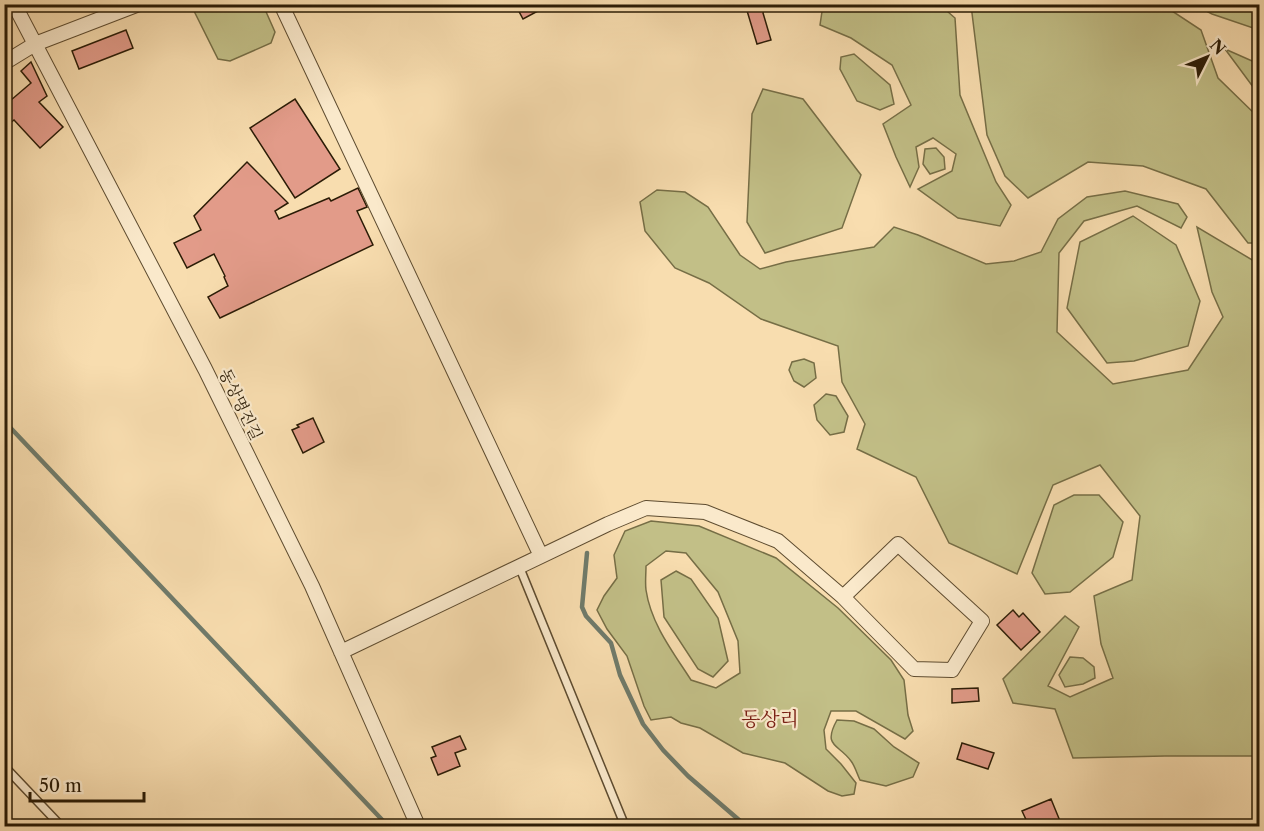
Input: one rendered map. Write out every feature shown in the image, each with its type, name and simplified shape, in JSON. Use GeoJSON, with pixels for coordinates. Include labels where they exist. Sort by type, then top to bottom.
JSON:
{"type":"FeatureCollection","features":[{"type":"Feature","properties":{"kind":"street","name":"동상명진길"},"geometry":{"type":"LineString","coordinates":[[14,4],[205,369],[312,586],[418,826]]}},
{"type":"Feature","properties":{"kind":"street"},"geometry":{"type":"LineString","coordinates":[[4,63],[35,44],[139,4]]}},
{"type":"Feature","properties":{"kind":"street"},"geometry":{"type":"LineString","coordinates":[[281,4],[541,556]]}},
{"type":"Feature","properties":{"kind":"street"},"geometry":{"type":"LineString","coordinates":[[341,652],[646,508],[705,512],[778,542],[843,597],[914,669],[952,670],[982,621],[898,544],[843,597]]}},
{"type":"Feature","properties":{"kind":"lane"},"geometry":{"type":"LineString","coordinates":[[519,566],[625,826]]}},
{"type":"Feature","properties":{"kind":"lane"},"geometry":{"type":"LineString","coordinates":[[4,766],[61,826]]}},
{"type":"Feature","properties":{"kind":"shaded area"},"geometry":{"type":"Polygon","coordinates":[[[195,5],[263,5],[275,32],[271,43],[230,61],[218,59],[193,9],[195,5]]]}},
{"type":"Feature","properties":{"kind":"shaded area"},"geometry":{"type":"Polygon","coordinates":[[[823,5],[940,5],[955,18],[960,95],[996,182],[1011,205],[1000,226],[958,218],[918,189],[952,171],[956,154],[933,138],[916,147],[919,167],[910,187],[883,124],[911,105],[892,65],[851,38],[820,25],[823,5]]]}},
{"type":"Feature","properties":{"kind":"shaded area"},"geometry":{"type":"Polygon","coordinates":[[[971,5],[1163,5],[1201,30],[1218,78],[1259,118],[1259,243],[1248,243],[1206,189],[1143,166],[1088,162],[1028,198],[1005,176],[987,135],[971,5]]]}},
{"type":"Feature","properties":{"kind":"shaded area"},"geometry":{"type":"Polygon","coordinates":[[[1195,5],[1259,5],[1259,30],[1212,14],[1195,5]]]}},
{"type":"Feature","properties":{"kind":"shaded area"},"geometry":{"type":"Polygon","coordinates":[[[1225,49],[1259,64],[1259,95],[1225,49]]]}},
{"type":"Feature","properties":{"kind":"shaded area"},"geometry":{"type":"Polygon","coordinates":[[[854,54],[890,85],[894,104],[880,110],[857,101],[840,69],[841,57],[854,54]]]}},
{"type":"Feature","properties":{"kind":"shaded area"},"geometry":{"type":"Polygon","coordinates":[[[763,89],[803,99],[861,175],[842,228],[765,253],[747,222],[752,114],[763,89]]]}},
{"type":"Feature","properties":{"kind":"shaded area"},"geometry":{"type":"Polygon","coordinates":[[[936,148],[944,157],[945,169],[930,174],[923,164],[925,149],[936,148]]]}},
{"type":"Feature","properties":{"kind":"shaded area"},"geometry":{"type":"Polygon","coordinates":[[[657,190],[685,192],[708,207],[740,255],[760,269],[786,262],[874,247],[894,227],[986,264],[1014,261],[1041,252],[1058,219],[1087,197],[1125,191],[1178,204],[1187,217],[1181,228],[1137,206],[1084,221],[1059,253],[1057,332],[1113,384],[1188,370],[1223,317],[1212,292],[1197,227],[1259,264],[1259,756],[1073,758],[1055,709],[1013,703],[1003,679],[1065,616],[1079,627],[1048,686],[1070,697],[1113,678],[1101,644],[1094,596],[1132,580],[1140,516],[1100,465],[1053,485],[1017,574],[949,543],[916,477],[857,449],[865,424],[842,382],[838,346],[761,319],[709,283],[675,268],[645,231],[640,202],[657,190]]]}},
{"type":"Feature","properties":{"kind":"shaded area"},"geometry":{"type":"Polygon","coordinates":[[[1133,216],[1176,245],[1200,301],[1188,346],[1134,361],[1107,363],[1067,308],[1080,242],[1133,216]]]}},
{"type":"Feature","properties":{"kind":"shaded area"},"geometry":{"type":"Polygon","coordinates":[[[804,359],[814,363],[816,378],[804,387],[794,381],[789,370],[792,362],[804,359]]]}},
{"type":"Feature","properties":{"kind":"shaded area"},"geometry":{"type":"Polygon","coordinates":[[[826,394],[836,396],[848,416],[844,432],[830,435],[817,420],[814,405],[826,394]]]}},
{"type":"Feature","properties":{"kind":"shaded area"},"geometry":{"type":"Polygon","coordinates":[[[1074,495],[1099,495],[1123,522],[1113,557],[1070,592],[1045,594],[1032,573],[1054,505],[1074,495]]]}},
{"type":"Feature","properties":{"kind":"shaded area"},"geometry":{"type":"Polygon","coordinates":[[[651,521],[699,526],[776,558],[838,608],[891,660],[904,680],[908,715],[913,731],[905,739],[856,711],[831,711],[824,730],[826,749],[856,783],[854,794],[842,796],[828,791],[785,763],[743,753],[700,728],[681,723],[671,717],[651,720],[627,656],[607,629],[597,610],[617,578],[614,555],[625,531],[651,521]],[[666,551],[646,566],[649,602],[658,626],[691,680],[716,688],[740,673],[738,641],[718,592],[686,553],[666,551]]]}},
{"type":"Feature","properties":{"kind":"shaded area"},"geometry":{"type":"Polygon","coordinates":[[[676,571],[691,579],[718,618],[728,661],[713,677],[698,669],[664,617],[661,580],[676,571]]]}},
{"type":"Feature","properties":{"kind":"shaded area"},"geometry":{"type":"Polygon","coordinates":[[[1070,657],[1083,658],[1094,667],[1095,678],[1083,684],[1065,687],[1059,675],[1070,657]]]}},
{"type":"Feature","properties":{"kind":"shaded area"},"geometry":{"type":"Polygon","coordinates":[[[837,720],[854,721],[874,729],[894,747],[919,763],[913,777],[886,786],[860,780],[851,761],[832,740],[831,735],[837,720]]]}},
{"type":"Feature","properties":{"kind":"building"},"geometry":{"type":"Polygon","coordinates":[[[515,4],[551,4],[523,19],[515,4]]]}},
{"type":"Feature","properties":{"kind":"building"},"geometry":{"type":"Polygon","coordinates":[[[745,4],[765,4],[763,13],[771,40],[757,44],[745,4]]]}},
{"type":"Feature","properties":{"kind":"building"},"geometry":{"type":"Polygon","coordinates":[[[126,30],[133,48],[79,69],[72,51],[126,30]]]}},
{"type":"Feature","properties":{"kind":"building"},"geometry":{"type":"Polygon","coordinates":[[[31,62],[47,96],[39,102],[63,127],[40,148],[14,120],[4,128],[4,106],[31,83],[21,71],[31,62]]]}},
{"type":"Feature","properties":{"kind":"building"},"geometry":{"type":"Polygon","coordinates":[[[295,99],[340,169],[295,198],[250,128],[295,99]]]}},
{"type":"Feature","properties":{"kind":"building"},"geometry":{"type":"Polygon","coordinates":[[[247,162],[288,203],[275,211],[279,219],[329,198],[331,201],[358,188],[367,207],[357,211],[373,245],[220,318],[208,297],[228,286],[214,254],[187,268],[174,243],[201,230],[194,216],[247,162]]]}},
{"type":"Feature","properties":{"kind":"building"},"geometry":{"type":"Polygon","coordinates":[[[313,418],[324,442],[303,453],[292,430],[299,427],[297,425],[313,418]]]}},
{"type":"Feature","properties":{"kind":"building"},"geometry":{"type":"Polygon","coordinates":[[[1013,610],[1019,617],[1023,613],[1040,632],[1021,650],[997,625],[1013,610]]]}},
{"type":"Feature","properties":{"kind":"building"},"geometry":{"type":"Polygon","coordinates":[[[978,688],[979,701],[952,703],[952,689],[978,688]]]}},
{"type":"Feature","properties":{"kind":"building"},"geometry":{"type":"Polygon","coordinates":[[[460,736],[466,749],[455,753],[460,766],[438,775],[431,758],[436,756],[432,747],[460,736]]]}},
{"type":"Feature","properties":{"kind":"building"},"geometry":{"type":"Polygon","coordinates":[[[962,743],[994,753],[988,769],[957,759],[962,743]]]}},
{"type":"Feature","properties":{"kind":"building"},"geometry":{"type":"Polygon","coordinates":[[[1051,799],[1060,821],[1046,826],[1029,826],[1022,811],[1051,799]]]}},
{"type":"Feature","properties":{"kind":"waterway"},"geometry":{"type":"LineString","coordinates":[[4,421],[388,826]]}},
{"type":"Feature","properties":{"kind":"waterway"},"geometry":{"type":"LineString","coordinates":[[587,553],[582,607],[586,616],[611,643],[620,675],[643,724],[663,750],[688,776],[746,826]]}},
{"type":"Feature","properties":{"kind":"district","name":"동상리"},"geometry":{"type":"Point","coordinates":[770,719]}}]}
